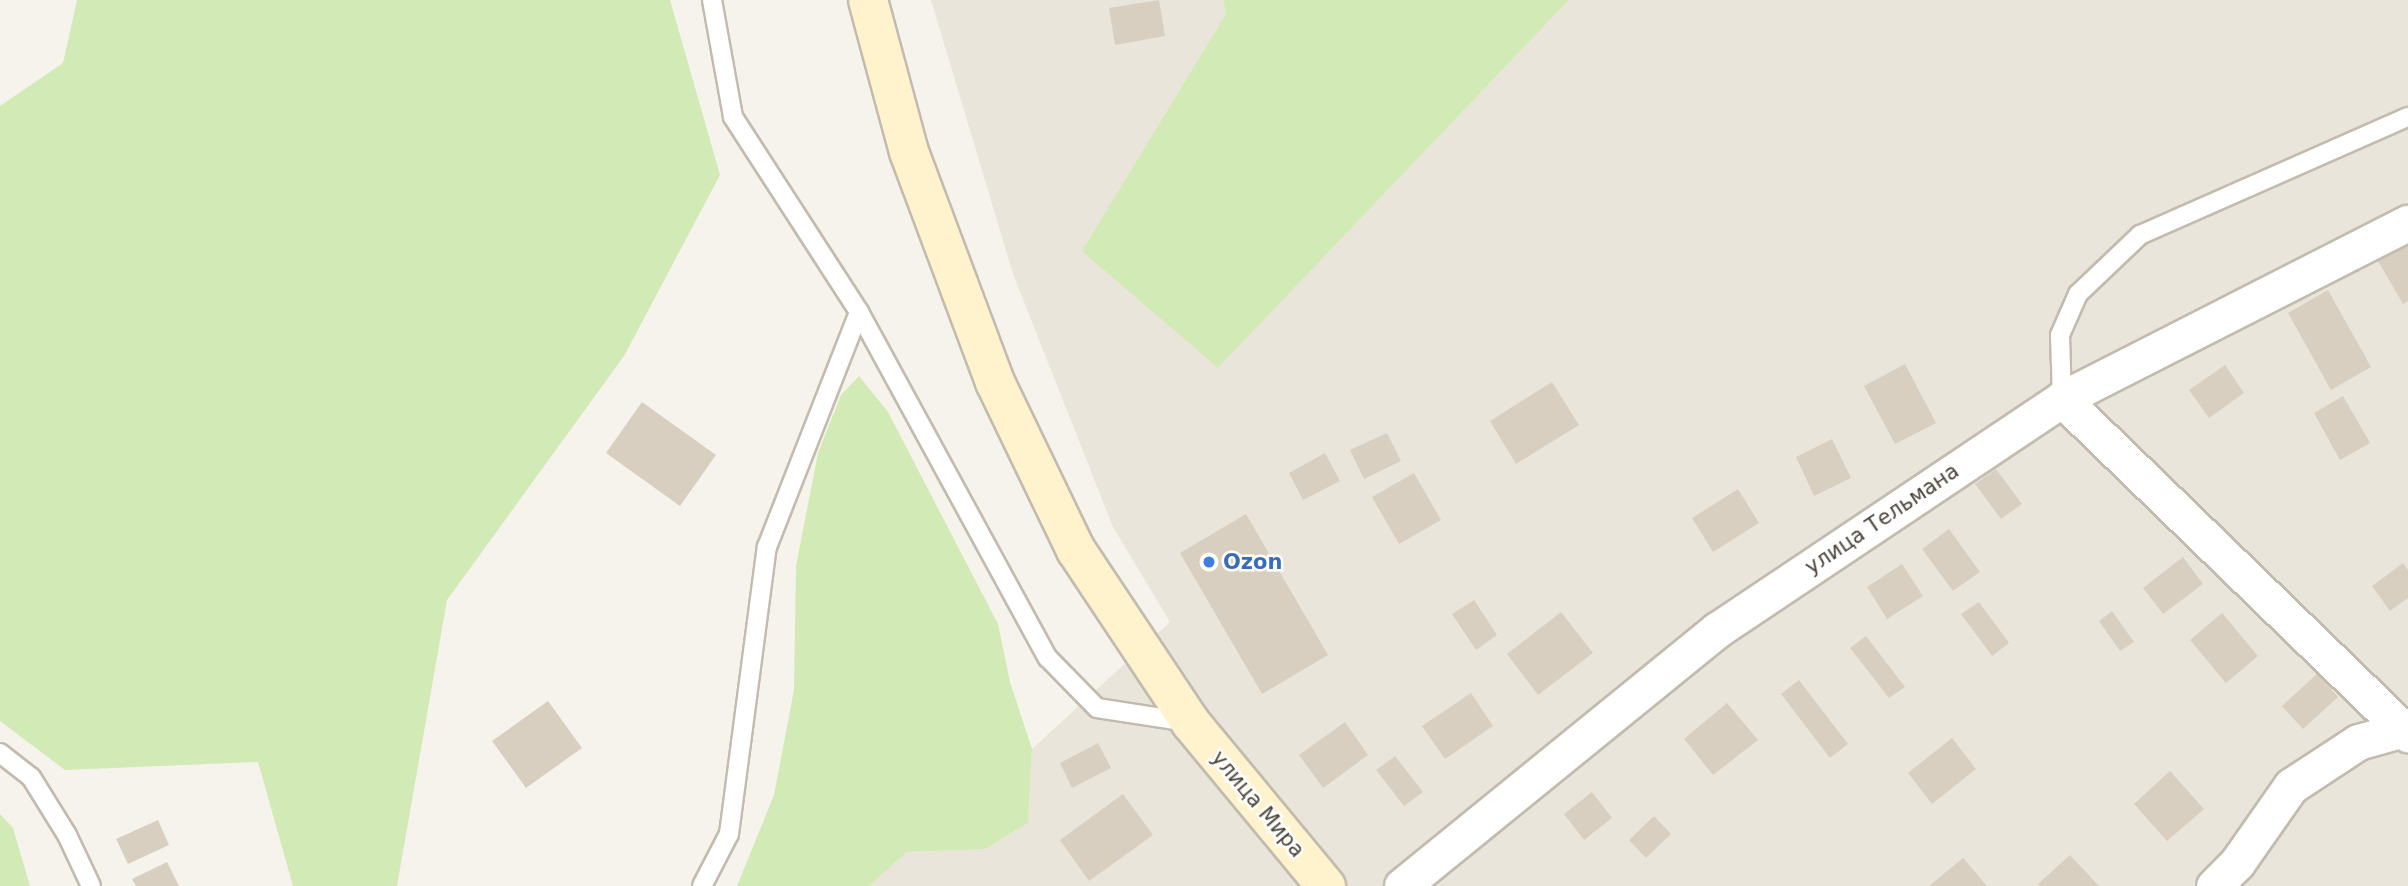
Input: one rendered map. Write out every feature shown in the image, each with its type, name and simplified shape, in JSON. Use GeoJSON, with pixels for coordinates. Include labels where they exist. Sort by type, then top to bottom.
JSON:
{"type":"FeatureCollection","features":[{"type":"Feature","properties":{"kind":"main road","name":"улица Мира"},"geometry":{"type":"LineString","coordinates":[[868,0],[909,152],[995,382],[1076,550],[1191,723],[1326,886]]}},
{"type":"Feature","properties":{"kind":"street","name":"улица Тельмана"},"geometry":{"type":"LineString","coordinates":[[1402,886],[1717,631],[2062,399],[2408,223]]}},
{"type":"Feature","properties":{"kind":"street"},"geometry":{"type":"LineString","coordinates":[[2062,399],[2407,731]]}},
{"type":"Feature","properties":{"kind":"street"},"geometry":{"type":"LineString","coordinates":[[2214,886],[2237,863],[2291,786],[2358,742],[2407,731]]}},
{"type":"Feature","properties":{"kind":"lane"},"geometry":{"type":"LineString","coordinates":[[712,0],[733,117],[859,312],[1048,658],[1097,708],[1191,723]]}},
{"type":"Feature","properties":{"kind":"lane"},"geometry":{"type":"LineString","coordinates":[[2062,399],[2060,335],[2078,294],[2140,235],[2408,117]]}},
{"type":"Feature","properties":{"kind":"lane"},"geometry":{"type":"LineString","coordinates":[[702,886],[729,834],[767,547],[859,312]]}},
{"type":"Feature","properties":{"kind":"lane"},"geometry":{"type":"LineString","coordinates":[[0,753],[31,777],[67,835],[91,886]]}},
{"type":"Feature","properties":{"kind":"shaded area"},"geometry":{"type":"Polygon","coordinates":[[[931,0],[1223,0],[1226,14],[1218,368],[1569,0],[2408,0],[2408,886],[869,886],[907,852],[985,849],[1028,823],[1032,749],[1170,622],[1113,527],[1013,274],[931,0]]]}},
{"type":"Feature","properties":{"kind":"green space"},"geometry":{"type":"Polygon","coordinates":[[[77,0],[670,0],[720,175],[624,356],[447,600],[397,886],[293,886],[258,762],[65,770],[0,721],[0,106],[63,63],[77,0]]]}},
{"type":"Feature","properties":{"kind":"green space"},"geometry":{"type":"Polygon","coordinates":[[[1223,0],[1569,0],[1218,368],[1082,251],[1226,14],[1223,0]]]}},
{"type":"Feature","properties":{"kind":"green space"},"geometry":{"type":"Polygon","coordinates":[[[859,376],[888,412],[998,624],[1010,682],[1032,749],[1028,823],[985,849],[907,852],[869,886],[737,886],[774,795],[794,690],[796,566],[818,453],[841,395],[859,376]]]}},
{"type":"Feature","properties":{"kind":"green space"},"geometry":{"type":"Polygon","coordinates":[[[0,814],[13,828],[30,886],[0,886],[0,814]]]}},
{"type":"Feature","properties":{"kind":"building"},"geometry":{"type":"Polygon","coordinates":[[[1159,0],[1165,36],[1115,45],[1109,8],[1159,0]]]}},
{"type":"Feature","properties":{"kind":"building"},"geometry":{"type":"Polygon","coordinates":[[[2408,245],[2408,301],[2403,304],[2378,261],[2408,245]]]}},
{"type":"Feature","properties":{"kind":"building"},"geometry":{"type":"Polygon","coordinates":[[[2328,290],[2371,367],[2331,390],[2288,313],[2328,290]]]}},
{"type":"Feature","properties":{"kind":"building"},"geometry":{"type":"Polygon","coordinates":[[[1905,364],[1936,423],[1895,444],[1864,386],[1905,364]]]}},
{"type":"Feature","properties":{"kind":"building"},"geometry":{"type":"Polygon","coordinates":[[[2225,365],[2244,393],[2209,418],[2189,390],[2225,365]]]}},
{"type":"Feature","properties":{"kind":"building"},"geometry":{"type":"Polygon","coordinates":[[[1552,382],[1579,425],[1516,464],[1490,421],[1552,382]]]}},
{"type":"Feature","properties":{"kind":"building"},"geometry":{"type":"Polygon","coordinates":[[[2343,396],[2370,443],[2340,460],[2314,413],[2343,396]]]}},
{"type":"Feature","properties":{"kind":"building"},"geometry":{"type":"Polygon","coordinates":[[[642,402],[716,455],[680,506],[606,453],[642,402]]]}},
{"type":"Feature","properties":{"kind":"building"},"geometry":{"type":"Polygon","coordinates":[[[1387,433],[1401,461],[1364,479],[1350,450],[1387,433]]]}},
{"type":"Feature","properties":{"kind":"building"},"geometry":{"type":"Polygon","coordinates":[[[1832,439],[1851,478],[1814,496],[1796,457],[1832,439]]]}},
{"type":"Feature","properties":{"kind":"building"},"geometry":{"type":"Polygon","coordinates":[[[1325,453],[1340,481],[1303,500],[1289,473],[1325,453]]]}},
{"type":"Feature","properties":{"kind":"building"},"geometry":{"type":"Polygon","coordinates":[[[1996,469],[2022,504],[2001,519],[1975,484],[1996,469]]]}},
{"type":"Feature","properties":{"kind":"building"},"geometry":{"type":"Polygon","coordinates":[[[1414,473],[1441,520],[1399,544],[1372,497],[1414,473]]]}},
{"type":"Feature","properties":{"kind":"building"},"geometry":{"type":"Polygon","coordinates":[[[1738,489],[1759,523],[1713,552],[1692,518],[1738,489]]]}},
{"type":"Feature","properties":{"kind":"building"},"geometry":{"type":"Polygon","coordinates":[[[1246,514],[1328,655],[1262,694],[1180,553],[1246,514]]]}},
{"type":"Feature","properties":{"kind":"building"},"geometry":{"type":"Polygon","coordinates":[[[1949,529],[1980,572],[1953,591],[1922,549],[1949,529]]]}},
{"type":"Feature","properties":{"kind":"building"},"geometry":{"type":"Polygon","coordinates":[[[2183,557],[2203,584],[2163,614],[2143,588],[2183,557]]]}},
{"type":"Feature","properties":{"kind":"building"},"geometry":{"type":"Polygon","coordinates":[[[2403,563],[2408,570],[2408,598],[2390,611],[2372,586],[2403,563]]]}},
{"type":"Feature","properties":{"kind":"building"},"geometry":{"type":"Polygon","coordinates":[[[1902,564],[1923,596],[1887,619],[1867,587],[1902,564]]]}},
{"type":"Feature","properties":{"kind":"building"},"geometry":{"type":"Polygon","coordinates":[[[1474,600],[1497,635],[1476,650],[1452,614],[1474,600]]]}},
{"type":"Feature","properties":{"kind":"building"},"geometry":{"type":"Polygon","coordinates":[[[1979,602],[2009,643],[1992,656],[1961,614],[1979,602]]]}},
{"type":"Feature","properties":{"kind":"building"},"geometry":{"type":"Polygon","coordinates":[[[2112,611],[2134,642],[2120,651],[2099,621],[2112,611]]]}},
{"type":"Feature","properties":{"kind":"building"},"geometry":{"type":"Polygon","coordinates":[[[1561,612],[1593,653],[1538,695],[1507,654],[1561,612]]]}},
{"type":"Feature","properties":{"kind":"building"},"geometry":{"type":"Polygon","coordinates":[[[2222,613],[2258,656],[2226,683],[2190,640],[2222,613]]]}},
{"type":"Feature","properties":{"kind":"building"},"geometry":{"type":"Polygon","coordinates":[[[1866,636],[1905,687],[1889,698],[1850,648],[1866,636]]]}},
{"type":"Feature","properties":{"kind":"building"},"geometry":{"type":"Polygon","coordinates":[[[2317,674],[2338,697],[2303,729],[2282,706],[2317,674]]]}},
{"type":"Feature","properties":{"kind":"building"},"geometry":{"type":"Polygon","coordinates":[[[1799,680],[1848,744],[1830,758],[1781,694],[1799,680]]]}},
{"type":"Feature","properties":{"kind":"building"},"geometry":{"type":"Polygon","coordinates":[[[1471,693],[1493,726],[1445,759],[1422,726],[1471,693]]]}},
{"type":"Feature","properties":{"kind":"building"},"geometry":{"type":"Polygon","coordinates":[[[548,701],[582,748],[526,788],[492,741],[548,701]]]}},
{"type":"Feature","properties":{"kind":"building"},"geometry":{"type":"Polygon","coordinates":[[[1727,703],[1758,740],[1713,775],[1684,739],[1727,703]]]}},
{"type":"Feature","properties":{"kind":"building"},"geometry":{"type":"Polygon","coordinates":[[[1345,722],[1368,755],[1323,788],[1299,755],[1345,722]]]}},
{"type":"Feature","properties":{"kind":"building"},"geometry":{"type":"Polygon","coordinates":[[[1952,738],[1976,769],[1932,804],[1908,773],[1952,738]]]}},
{"type":"Feature","properties":{"kind":"building"},"geometry":{"type":"Polygon","coordinates":[[[1098,743],[1111,768],[1072,788],[1060,763],[1098,743]]]}},
{"type":"Feature","properties":{"kind":"building"},"geometry":{"type":"Polygon","coordinates":[[[1395,756],[1423,792],[1404,806],[1376,770],[1395,756]]]}},
{"type":"Feature","properties":{"kind":"building"},"geometry":{"type":"Polygon","coordinates":[[[2170,771],[2204,809],[2167,841],[2134,804],[2170,771]]]}},
{"type":"Feature","properties":{"kind":"building"},"geometry":{"type":"Polygon","coordinates":[[[1592,792],[1612,818],[1584,840],[1564,814],[1592,792]]]}},
{"type":"Feature","properties":{"kind":"building"},"geometry":{"type":"Polygon","coordinates":[[[1123,794],[1153,835],[1089,881],[1060,840],[1123,794]]]}},
{"type":"Feature","properties":{"kind":"building"},"geometry":{"type":"Polygon","coordinates":[[[1654,816],[1671,834],[1646,858],[1629,840],[1654,816]]]}},
{"type":"Feature","properties":{"kind":"building"},"geometry":{"type":"Polygon","coordinates":[[[158,820],[169,845],[128,864],[116,839],[158,820]]]}},
{"type":"Feature","properties":{"kind":"building"},"geometry":{"type":"Polygon","coordinates":[[[2070,855],[2099,886],[2038,884],[2070,855]]]}},
{"type":"Feature","properties":{"kind":"building"},"geometry":{"type":"Polygon","coordinates":[[[1963,858],[1987,886],[1929,886],[1963,858]]]}},
{"type":"Feature","properties":{"kind":"building"},"geometry":{"type":"Polygon","coordinates":[[[167,862],[179,886],[136,886],[132,879],[167,862]]]}},
{"type":"Feature","properties":{"kind":"place","name":"Ozon"},"geometry":{"type":"Point","coordinates":[1209,562]}}]}
